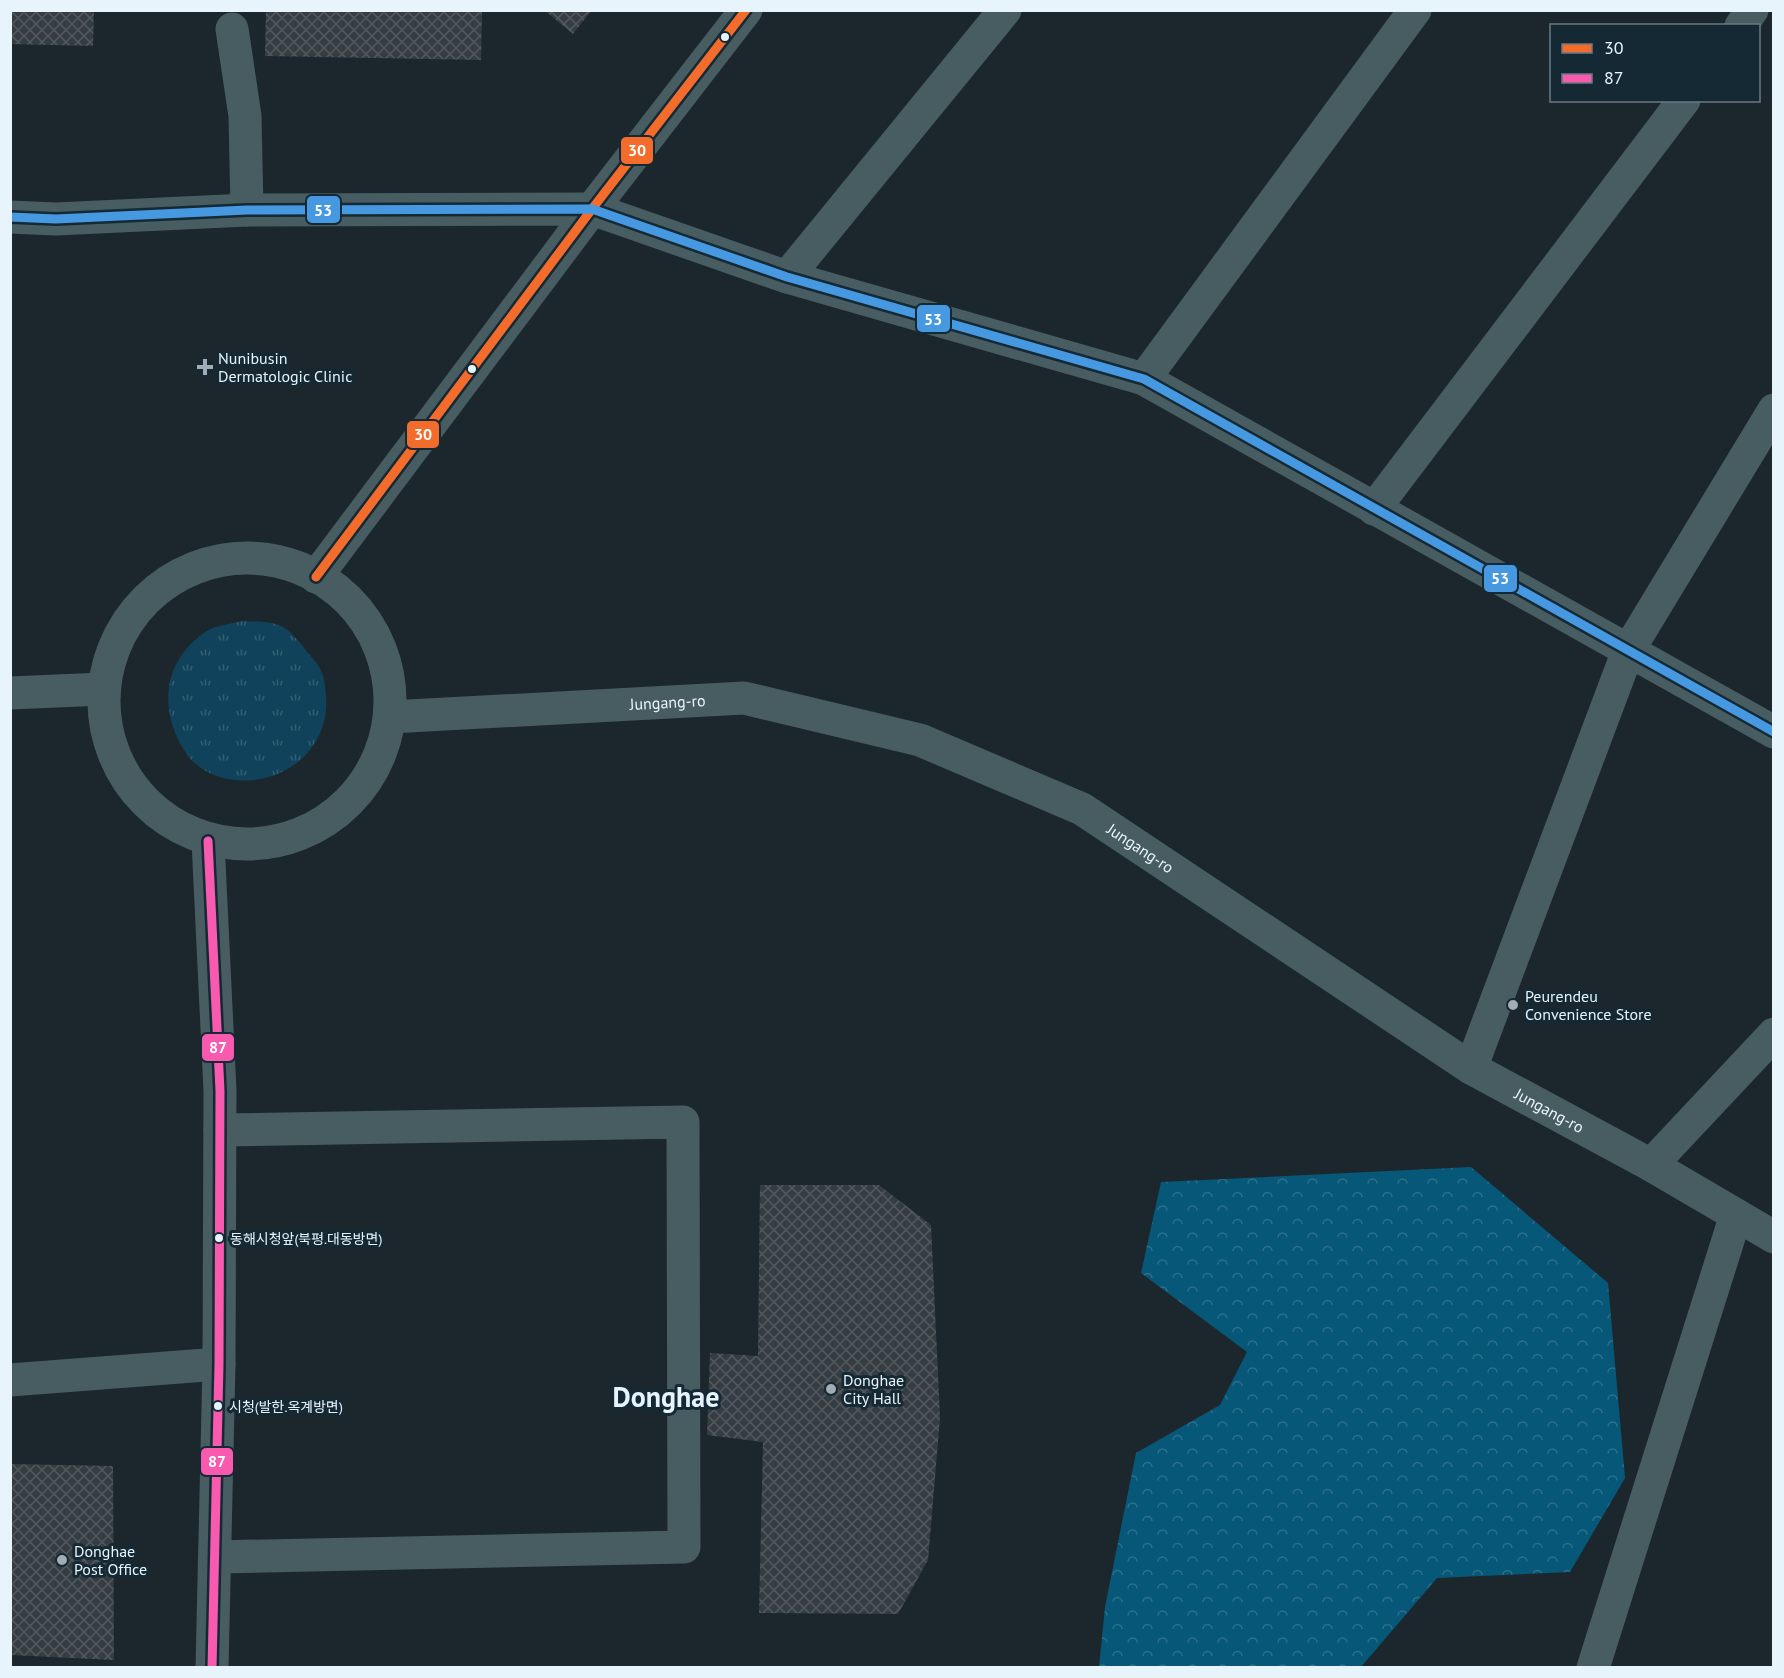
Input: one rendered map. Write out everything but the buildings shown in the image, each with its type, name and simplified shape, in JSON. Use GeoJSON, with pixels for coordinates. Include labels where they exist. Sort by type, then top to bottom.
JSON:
{"type":"FeatureCollection","features":[{"type":"Feature","properties":{"kind":"street"},"geometry":{"type":"LineString","coordinates":[[316,577],[592,209],[746,10]]}},
{"type":"Feature","properties":{"kind":"street"},"geometry":{"type":"LineString","coordinates":[[787,277],[1005,10]]}},
{"type":"Feature","properties":{"kind":"street"},"geometry":{"type":"LineString","coordinates":[[1144,380],[1415,10]]}},
{"type":"Feature","properties":{"kind":"street"},"geometry":{"type":"LineString","coordinates":[[1742,24],[1752,10]]}},
{"type":"Feature","properties":{"kind":"street"},"geometry":{"type":"LineString","coordinates":[[232,29],[245,116],[247,210]]}},
{"type":"Feature","properties":{"kind":"street"},"geometry":{"type":"LineString","coordinates":[[1374,509],[1682,102]]}},
{"type":"Feature","properties":{"kind":"street"},"geometry":{"type":"LineString","coordinates":[[10,217],[56,219],[247,210],[592,209],[787,277],[1144,380],[1773,732]]}},
{"type":"Feature","properties":{"kind":"street"},"geometry":{"type":"LineString","coordinates":[[1471,1068],[1628,651],[1773,410]]}},
{"type":"Feature","properties":{"kind":"street"},"geometry":{"type":"LineString","coordinates":[[237,557],[286,562],[316,577],[335,586],[376,637],[387,667],[390,717],[375,768],[359,793],[321,826],[259,846],[208,841],[182,831],[141,801],[114,757],[103,688],[119,634],[141,603],[181,572],[237,557]]}},
{"type":"Feature","properties":{"kind":"street"},"geometry":{"type":"LineString","coordinates":[[10,693],[103,688]]}},
{"type":"Feature","properties":{"kind":"street","name":"Jungang-ro"},"geometry":{"type":"LineString","coordinates":[[390,717],[744,698],[920,740],[1082,809],[1471,1068],[1651,1165],[1773,1237]]}},
{"type":"Feature","properties":{"kind":"street"},"geometry":{"type":"LineString","coordinates":[[208,841],[220,1130],[219,1364],[212,1668]]}},
{"type":"Feature","properties":{"kind":"street"},"geometry":{"type":"LineString","coordinates":[[1651,1165],[1773,1034]]}},
{"type":"Feature","properties":{"kind":"street"},"geometry":{"type":"LineString","coordinates":[[215,1557],[684,1547],[683,1122],[220,1130]]}},
{"type":"Feature","properties":{"kind":"street"},"geometry":{"type":"LineString","coordinates":[[1593,1668],[1736,1215]]}},
{"type":"Feature","properties":{"kind":"street"},"geometry":{"type":"LineString","coordinates":[[10,1380],[219,1364]]}},
{"type":"Feature","properties":{"kind":"green space"},"geometry":{"type":"Polygon","coordinates":[[[242,621],[274,624],[290,632],[320,668],[326,697],[321,732],[301,760],[271,776],[254,780],[222,778],[195,764],[177,737],[168,704],[173,671],[181,656],[192,643],[211,629],[242,621]]]}},
{"type":"Feature","properties":{"kind":"green space"},"geometry":{"type":"Polygon","coordinates":[[[1471,1167],[1608,1283],[1625,1478],[1570,1572],[1437,1578],[1361,1667],[1099,1667],[1105,1607],[1136,1453],[1220,1405],[1247,1352],[1141,1273],[1161,1182],[1471,1167]]]}},
{"type":"Feature","properties":{"kind":"transit line","name":"30"},"geometry":{"type":"LineString","coordinates":[[316,577],[592,209],[746,10]]}},
{"type":"Feature","properties":{"kind":"transit line","name":"53"},"geometry":{"type":"LineString","coordinates":[[10,217],[56,219],[247,210],[592,209],[787,277],[1144,379],[1774,732]]}},
{"type":"Feature","properties":{"kind":"transit line","name":"87"},"geometry":{"type":"LineString","coordinates":[[208,841],[220,1091],[219,1364],[212,1668]]}},
{"type":"Feature","properties":{"kind":"place","name":"Nunibusin Dermatologic Clinic"},"geometry":{"type":"Point","coordinates":[205,367]}},
{"type":"Feature","properties":{"kind":"place","name":"Peurendeu Convenience Store"},"geometry":{"type":"Point","coordinates":[1513,1005]}},
{"type":"Feature","properties":{"kind":"place","name":"동해시청앞(북평.대동방면)"},"geometry":{"type":"Point","coordinates":[219,1238]}},
{"type":"Feature","properties":{"kind":"place","name":"Donghae City Hall"},"geometry":{"type":"Point","coordinates":[831,1389]}},
{"type":"Feature","properties":{"kind":"place","name":"시청(발한.옥계방면)"},"geometry":{"type":"Point","coordinates":[218,1406]}},
{"type":"Feature","properties":{"kind":"place","name":"Donghae Post Office"},"geometry":{"type":"Point","coordinates":[62,1560]}},
{"type":"Feature","properties":{"kind":"district","name":"Donghae"},"geometry":{"type":"Point","coordinates":[666,1397]}}]}
